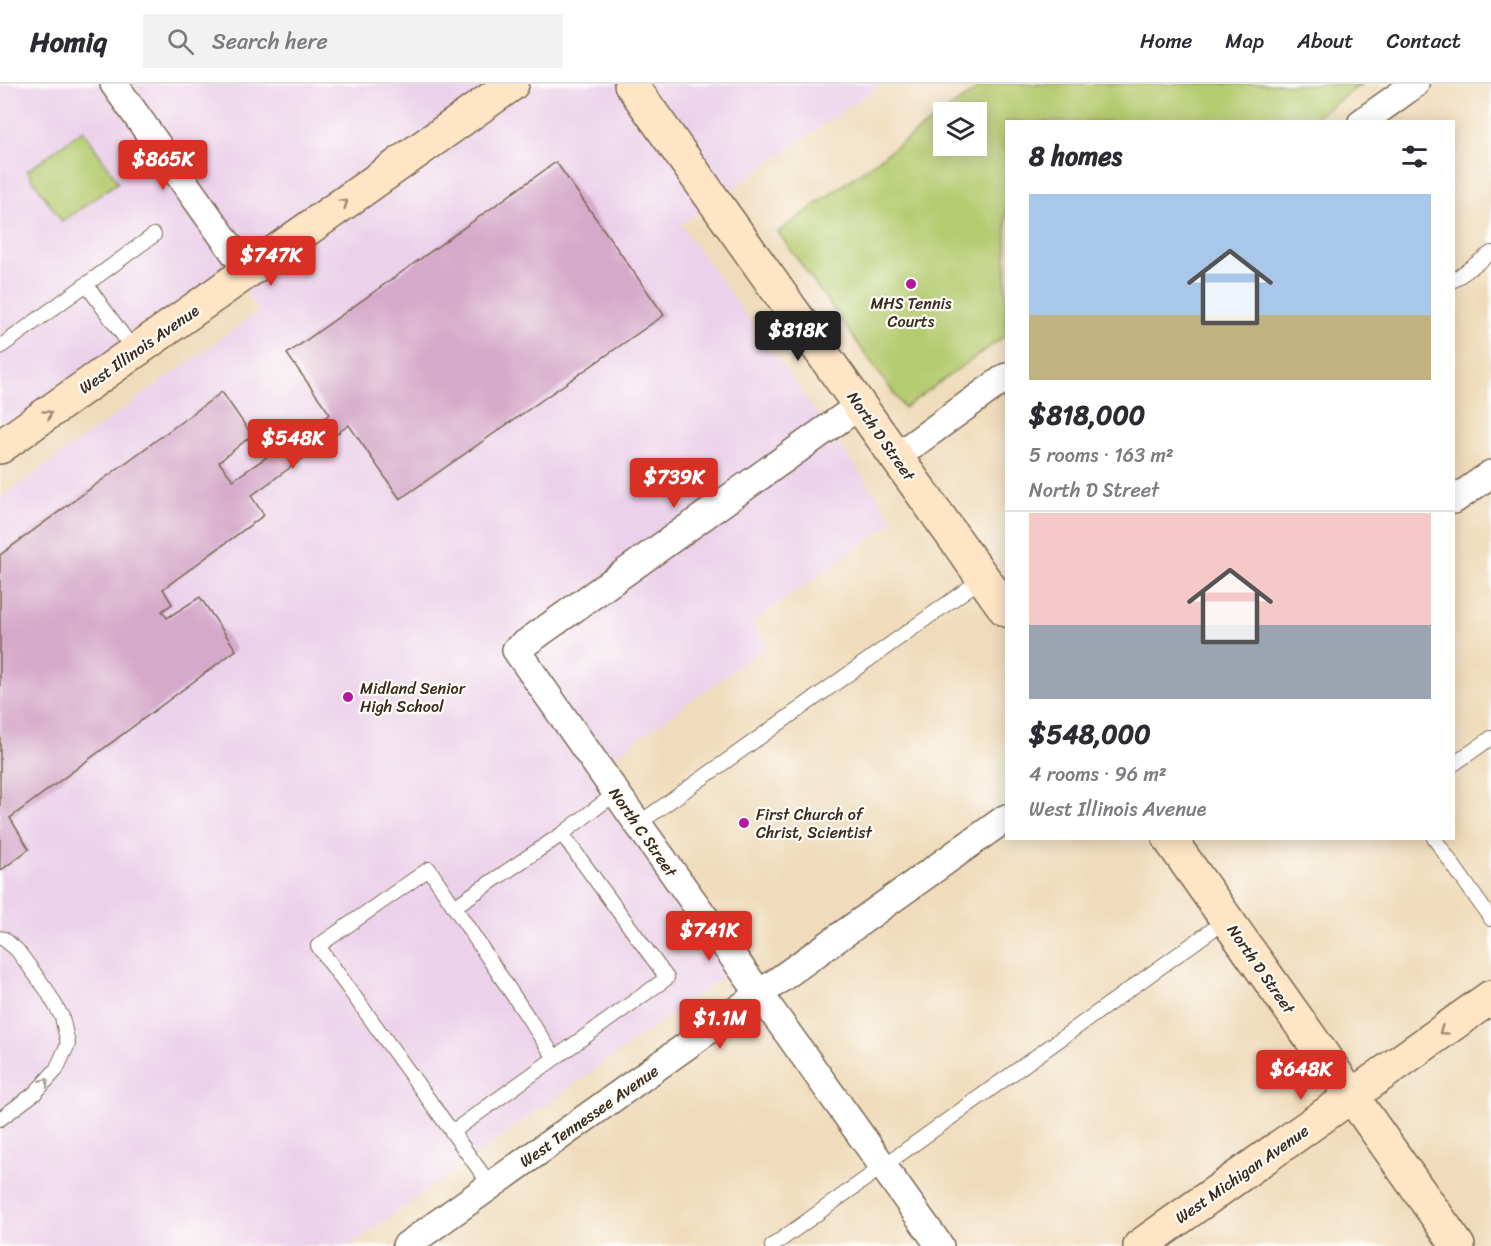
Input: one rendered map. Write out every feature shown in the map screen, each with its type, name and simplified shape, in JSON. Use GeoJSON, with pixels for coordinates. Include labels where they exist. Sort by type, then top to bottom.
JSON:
{"type":"FeatureCollection","features":[{"type":"Feature","properties":{"kind":"street","name":"West Illinois Avenue"},"geometry":{"type":"LineString","coordinates":[[0,447],[512,84]]}},
{"type":"Feature","properties":{"kind":"street","name":"North D Street"},"geometry":{"type":"LineString","coordinates":[[632,84],[1005,609]]}},
{"type":"Feature","properties":{"kind":"street"},"geometry":{"type":"LineString","coordinates":[[1365,120],[1415,84]]}},
{"type":"Feature","properties":{"kind":"street"},"geometry":{"type":"LineString","coordinates":[[123,87],[248,272]]}},
{"type":"Feature","properties":{"kind":"street"},"geometry":{"type":"LineString","coordinates":[[896,457],[1005,378]]}},
{"type":"Feature","properties":{"kind":"street","name":"North C Street"},"geometry":{"type":"LineString","coordinates":[[860,405],[516,650],[940,1246]]}},
{"type":"Feature","properties":{"kind":"street"},"geometry":{"type":"LineString","coordinates":[[1455,499],[1491,474]]}},
{"type":"Feature","properties":{"kind":"street","name":"West Tennessee Avenue"},"geometry":{"type":"LineString","coordinates":[[415,1244],[491,1186],[1005,819]]}},
{"type":"Feature","properties":{"kind":"street","name":"North D Street"},"geometry":{"type":"LineString","coordinates":[[1170,840],[1458,1246]]}},
{"type":"Feature","properties":{"kind":"street","name":"West Michigan Avenue"},"geometry":{"type":"LineString","coordinates":[[1140,1246],[1491,997]]}},
{"type":"Feature","properties":{"kind":"lane"},"geometry":{"type":"LineString","coordinates":[[0,347],[154,235]]}},
{"type":"Feature","properties":{"kind":"lane"},"geometry":{"type":"LineString","coordinates":[[1455,279],[1491,253]]}},
{"type":"Feature","properties":{"kind":"lane"},"geometry":{"type":"LineString","coordinates":[[86,284],[135,352]]}},
{"type":"Feature","properties":{"kind":"lane"},"geometry":{"type":"LineString","coordinates":[[638,824],[983,578]]}},
{"type":"Feature","properties":{"kind":"lane"},"geometry":{"type":"LineString","coordinates":[[1455,763],[1491,738]]}},
{"type":"Feature","properties":{"kind":"lane"},"geometry":{"type":"LineString","coordinates":[[454,907],[562,834],[616,793]]}},
{"type":"Feature","properties":{"kind":"lane"},"geometry":{"type":"LineString","coordinates":[[452,1131],[668,978],[562,834]]}},
{"type":"Feature","properties":{"kind":"lane"},"geometry":{"type":"LineString","coordinates":[[1435,840],[1491,919]]}},
{"type":"Feature","properties":{"kind":"lane"},"geometry":{"type":"LineString","coordinates":[[491,1186],[318,946],[429,869],[555,1058]]}},
{"type":"Feature","properties":{"kind":"lane"},"geometry":{"type":"LineString","coordinates":[[772,1246],[1226,920]]}},
{"type":"Feature","properties":{"kind":"lane"},"geometry":{"type":"LineString","coordinates":[[0,938],[17,950],[46,989],[62,1017],[68,1044],[56,1070],[35,1093],[0,1119]]}},
{"type":"Feature","properties":{"kind":"shaded area","name":"Midland Senior High School"},"geometry":{"type":"Polygon","coordinates":[[[0,84],[882,84],[681,225],[895,521],[752,623],[767,646],[591,773],[733,970],[350,1246],[0,1246],[0,498],[259,311],[235,278],[0,447],[0,84]]]}},
{"type":"Feature","properties":{"kind":"green space","name":"MHS Tennis Courts"},"geometry":{"type":"Polygon","coordinates":[[[984,84],[1362,84],[1311,120],[1005,120],[1005,336],[904,408],[778,232],[933,120],[933,156],[987,156],[987,102],[959,102],[984,84]]]}},
{"type":"Feature","properties":{"kind":"green space"},"geometry":{"type":"Polygon","coordinates":[[[83,130],[118,182],[62,222],[27,171],[83,130]]]}},
{"type":"Feature","properties":{"kind":"building"},"geometry":{"type":"Polygon","coordinates":[[[556,162],[664,315],[400,499],[349,425],[251,496],[264,515],[163,589],[172,604],[162,611],[167,618],[200,597],[236,650],[10,818],[29,849],[0,871],[0,555],[222,392],[252,435],[219,462],[233,480],[330,414],[287,354],[556,162]]]}},
{"type":"Feature","properties":{"kind":"place","name":"MHS Tennis Courts"},"geometry":{"type":"Point","coordinates":[911,284]}},
{"type":"Feature","properties":{"kind":"place","name":"Midland Senior High School"},"geometry":{"type":"Point","coordinates":[348,697]}},
{"type":"Feature","properties":{"kind":"place","name":"First Church of Christ, Scientist"},"geometry":{"type":"Point","coordinates":[744,823]}}]}
